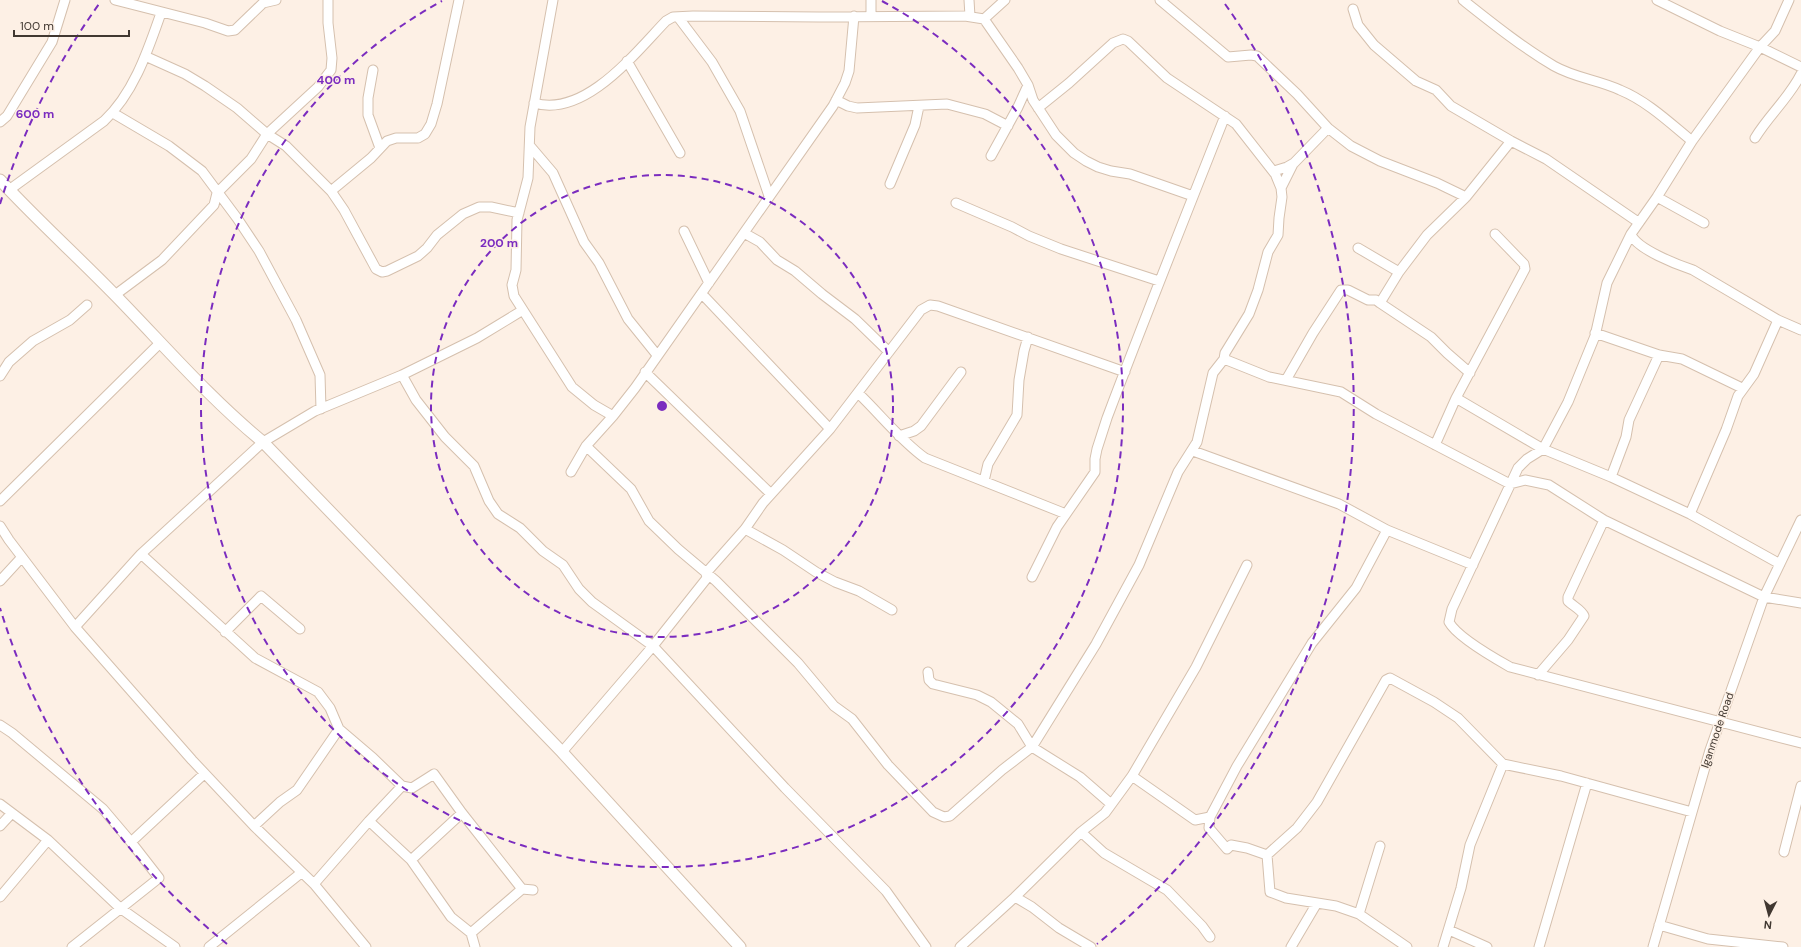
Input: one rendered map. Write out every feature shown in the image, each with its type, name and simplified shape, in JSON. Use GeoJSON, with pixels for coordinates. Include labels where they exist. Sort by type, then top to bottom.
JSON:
{"type":"FeatureCollection","features":[{"type":"Feature","properties":{"kind":"street"},"geometry":{"type":"LineString","coordinates":[[0,122],[11,110],[52,42],[66,0]]}},
{"type":"Feature","properties":{"kind":"street"},"geometry":{"type":"LineString","coordinates":[[115,0],[161,13],[205,23],[228,31],[235,30],[262,4],[276,0]]}},
{"type":"Feature","properties":{"kind":"street"},"geometry":{"type":"LineString","coordinates":[[115,294],[162,260],[214,205],[217,193],[251,159],[266,134],[318,87],[330,70],[332,58],[328,23],[328,0]]}},
{"type":"Feature","properties":{"kind":"street"},"geometry":{"type":"LineString","coordinates":[[331,191],[371,158],[386,141],[396,138],[418,138],[425,134],[431,124],[450,47],[459,0]]}},
{"type":"Feature","properties":{"kind":"street"},"geometry":{"type":"LineString","coordinates":[[553,0],[534,103],[528,178],[517,220],[516,270],[512,285],[514,296],[572,387],[594,405],[613,416]]}},
{"type":"Feature","properties":{"kind":"street"},"geometry":{"type":"LineString","coordinates":[[871,0],[871,16]]}},
{"type":"Feature","properties":{"kind":"street"},"geometry":{"type":"LineString","coordinates":[[969,0],[970,16]]}},
{"type":"Feature","properties":{"kind":"street"},"geometry":{"type":"LineString","coordinates":[[984,19],[1004,0]]}},
{"type":"Feature","properties":{"kind":"street"},"geometry":{"type":"LineString","coordinates":[[1160,0],[1228,57],[1251,55],[1257,56],[1297,94],[1328,128],[1351,146],[1380,161],[1437,183],[1466,197]]}},
{"type":"Feature","properties":{"kind":"street"},"geometry":{"type":"LineString","coordinates":[[1463,0],[1503,31],[1555,66],[1580,77],[1621,90],[1648,106],[1692,141]]}},
{"type":"Feature","properties":{"kind":"street"},"geometry":{"type":"LineString","coordinates":[[1657,0],[1720,31],[1760,47],[1801,67]]}},
{"type":"Feature","properties":{"kind":"street"},"geometry":{"type":"LineString","coordinates":[[1790,0],[1775,31],[1760,47],[1692,141],[1657,197],[1630,234],[1607,283],[1594,333],[1568,402],[1543,449],[1527,459],[1518,468],[1449,616],[1449,622],[1451,626],[1499,661],[1510,667],[1801,744]]}},
{"type":"Feature","properties":{"kind":"street"},"geometry":{"type":"LineString","coordinates":[[1352,9],[1358,25],[1374,45],[1416,81],[1436,90],[1451,106],[1511,141],[1546,159],[1638,222]]}},
{"type":"Feature","properties":{"kind":"street"},"geometry":{"type":"LineString","coordinates":[[9,190],[104,121],[113,112],[129,88],[145,56],[161,13]]}},
{"type":"Feature","properties":{"kind":"street"},"geometry":{"type":"LineString","coordinates":[[571,472],[586,446],[613,416],[702,294],[836,100],[849,71],[854,16]]}},
{"type":"Feature","properties":{"kind":"street"},"geometry":{"type":"LineString","coordinates":[[534,103],[557,106],[581,97],[608,79],[666,21],[673,17],[970,16],[984,19],[1018,68],[1028,85],[1033,100],[1038,108],[1064,144],[1086,161],[1111,171],[1130,174],[1193,196]]}},
{"type":"Feature","properties":{"kind":"street"},"geometry":{"type":"LineString","coordinates":[[678,17],[712,62],[740,111],[769,196]]}},
{"type":"Feature","properties":{"kind":"street"},"geometry":{"type":"LineString","coordinates":[[586,446],[631,489],[649,521],[678,549],[716,580],[798,663],[834,706],[852,719],[888,766],[939,816],[944,817],[955,813],[1002,770],[1032,746],[1096,644],[1139,564],[1178,472],[1193,451],[1197,442],[1213,373],[1224,359],[1225,353],[1249,314],[1258,290],[1268,252],[1278,235],[1282,197],[1281,188],[1274,171],[1236,124],[1167,78],[1128,41],[1123,39],[1114,43],[1038,108]]}},
{"type":"Feature","properties":{"kind":"street"},"geometry":{"type":"LineString","coordinates":[[145,56],[185,74],[206,86],[236,108],[266,134],[286,146],[331,191],[344,210],[376,269],[382,272],[388,271],[418,256],[427,248],[437,235],[463,214],[479,207],[491,207],[519,212]]}},
{"type":"Feature","properties":{"kind":"street"},"geometry":{"type":"LineString","coordinates":[[627,61],[680,153]]}},
{"type":"Feature","properties":{"kind":"street"},"geometry":{"type":"LineString","coordinates":[[373,70],[368,98],[368,115],[380,148]]}},
{"type":"Feature","properties":{"kind":"street"},"geometry":{"type":"LineString","coordinates":[[1754,138],[1762,125],[1792,91],[1801,74]]}},
{"type":"Feature","properties":{"kind":"street"},"geometry":{"type":"LineString","coordinates":[[991,156],[1008,126],[1028,85]]}},
{"type":"Feature","properties":{"kind":"street"},"geometry":{"type":"LineString","coordinates":[[836,100],[848,106],[857,108],[947,104],[985,114],[1008,126]]}},
{"type":"Feature","properties":{"kind":"street"},"geometry":{"type":"LineString","coordinates":[[890,184],[916,125],[919,106]]}},
{"type":"Feature","properties":{"kind":"street"},"geometry":{"type":"LineString","coordinates":[[113,112],[174,150],[202,172],[237,218],[259,251],[296,320],[320,375],[321,409]]}},
{"type":"Feature","properties":{"kind":"street"},"geometry":{"type":"LineString","coordinates":[[1032,577],[1057,527],[1095,472],[1097,449],[1159,281],[1225,116]]}},
{"type":"Feature","properties":{"kind":"street"},"geometry":{"type":"LineString","coordinates":[[1274,171],[1287,168],[1294,163],[1328,128]]}},
{"type":"Feature","properties":{"kind":"street"},"geometry":{"type":"LineString","coordinates":[[1380,304],[1399,272],[1427,235],[1466,197],[1511,141]]}},
{"type":"Feature","properties":{"kind":"street"},"geometry":{"type":"LineString","coordinates":[[530,146],[553,173],[584,242],[599,263],[628,319],[657,355]]}},
{"type":"Feature","properties":{"kind":"street"},"geometry":{"type":"LineString","coordinates":[[1281,188],[1294,163]]}},
{"type":"Feature","properties":{"kind":"street"},"geometry":{"type":"LineString","coordinates":[[0,180],[115,294],[160,343],[240,423],[263,442],[562,752],[740,947]]}},
{"type":"Feature","properties":{"kind":"street"},"geometry":{"type":"LineString","coordinates":[[1657,197],[1704,223]]}},
{"type":"Feature","properties":{"kind":"street"},"geometry":{"type":"LineString","coordinates":[[956,203],[1061,249],[1159,281]]}},
{"type":"Feature","properties":{"kind":"street"},"geometry":{"type":"LineString","coordinates":[[684,232],[709,283]]}},
{"type":"Feature","properties":{"kind":"street"},"geometry":{"type":"LineString","coordinates":[[744,233],[760,242],[777,260],[795,271],[855,319],[889,352]]}},
{"type":"Feature","properties":{"kind":"street"},"geometry":{"type":"LineString","coordinates":[[1436,445],[1456,398],[1525,269],[1524,264],[1495,234]]}},
{"type":"Feature","properties":{"kind":"street"},"geometry":{"type":"LineString","coordinates":[[1630,234],[1632,240],[1643,247],[1681,266],[1693,270],[1778,320],[1801,330]]}},
{"type":"Feature","properties":{"kind":"street"},"geometry":{"type":"LineString","coordinates":[[1358,248],[1399,272]]}},
{"type":"Feature","properties":{"kind":"street"},"geometry":{"type":"LineString","coordinates":[[1286,380],[1313,333],[1342,290],[1348,290],[1368,300],[1376,300],[1431,337],[1470,373]]}},
{"type":"Feature","properties":{"kind":"street"},"geometry":{"type":"LineString","coordinates":[[702,294],[830,429]]}},
{"type":"Feature","properties":{"kind":"street"},"geometry":{"type":"LineString","coordinates":[[0,376],[9,362],[33,340],[70,320],[87,305]]}},
{"type":"Feature","properties":{"kind":"street"},"geometry":{"type":"LineString","coordinates":[[562,752],[653,646],[707,578],[706,573],[745,529],[762,503],[830,429],[921,310],[930,305],[938,306],[1126,372]]}},
{"type":"Feature","properties":{"kind":"street"},"geometry":{"type":"LineString","coordinates":[[75,627],[141,554],[263,442],[321,409],[402,375],[477,338],[523,310]]}},
{"type":"Feature","properties":{"kind":"street"},"geometry":{"type":"LineString","coordinates":[[1690,514],[1726,430],[1732,409],[1742,388],[1754,374],[1778,320]]}},
{"type":"Feature","properties":{"kind":"street"},"geometry":{"type":"LineString","coordinates":[[1594,333],[1659,355],[1682,359],[1742,388]]}},
{"type":"Feature","properties":{"kind":"street"},"geometry":{"type":"LineString","coordinates":[[984,481],[988,464],[1017,415],[1019,380],[1028,337]]}},
{"type":"Feature","properties":{"kind":"street"},"geometry":{"type":"LineString","coordinates":[[0,500],[160,343]]}},
{"type":"Feature","properties":{"kind":"street"},"geometry":{"type":"LineString","coordinates":[[1611,477],[1626,438],[1628,420],[1659,355]]}},
{"type":"Feature","properties":{"kind":"street"},"geometry":{"type":"LineString","coordinates":[[1224,359],[1269,377],[1341,392],[1376,414],[1510,484],[1525,480],[1549,485],[1604,520],[1764,596],[1801,603]]}},
{"type":"Feature","properties":{"kind":"street"},"geometry":{"type":"LineString","coordinates":[[645,372],[771,494]]}},
{"type":"Feature","properties":{"kind":"street"},"geometry":{"type":"LineString","coordinates":[[899,436],[914,431],[921,426],[961,372]]}},
{"type":"Feature","properties":{"kind":"street"},"geometry":{"type":"LineString","coordinates":[[402,375],[416,400],[445,437],[474,466],[489,501],[498,514],[520,528],[543,551],[563,565],[579,589],[592,602],[653,646],[784,788],[886,891],[926,947]]}},
{"type":"Feature","properties":{"kind":"street"},"geometry":{"type":"LineString","coordinates":[[858,393],[912,449],[925,458],[1066,514]]}},
{"type":"Feature","properties":{"kind":"street"},"geometry":{"type":"LineString","coordinates":[[1456,398],[1543,449],[1611,477],[1690,514],[1780,564]]}},
{"type":"Feature","properties":{"kind":"street"},"geometry":{"type":"LineString","coordinates":[[263,442],[450,642]]}},
{"type":"Feature","properties":{"kind":"street"},"geometry":{"type":"LineString","coordinates":[[1193,451],[1339,504],[1387,530],[1473,565]]}},
{"type":"Feature","properties":{"kind":"street"},"geometry":{"type":"LineString","coordinates":[[1538,675],[1568,640],[1583,619],[1583,613],[1568,601],[1568,596],[1604,520]]}},
{"type":"Feature","properties":{"kind":"street","name":"Iganmode Road"},"geometry":{"type":"LineString","coordinates":[[1653,947],[1720,722],[1764,596],[1801,520]]}},
{"type":"Feature","properties":{"kind":"street"},"geometry":{"type":"LineString","coordinates":[[0,526],[4,541],[22,557],[75,627],[204,774],[254,826],[314,884],[366,947]]}},
{"type":"Feature","properties":{"kind":"street"},"geometry":{"type":"LineString","coordinates":[[745,529],[783,550],[822,576],[859,592],[892,610]]}},
{"type":"Feature","properties":{"kind":"street"},"geometry":{"type":"LineString","coordinates":[[1210,828],[1210,817],[1237,766],[1312,643],[1356,588],[1387,530]]}},
{"type":"Feature","properties":{"kind":"street"},"geometry":{"type":"LineString","coordinates":[[141,554],[255,658],[318,692],[330,708],[339,729],[373,758],[402,786],[412,788],[434,774],[462,813],[522,889]]}},
{"type":"Feature","properties":{"kind":"street"},"geometry":{"type":"LineString","coordinates":[[0,581],[22,557]]}},
{"type":"Feature","properties":{"kind":"street"},"geometry":{"type":"LineString","coordinates":[[960,947],[1015,897],[1081,832],[1105,813],[1132,776],[1196,667],[1247,565]]}},
{"type":"Feature","properties":{"kind":"street"},"geometry":{"type":"LineString","coordinates":[[225,632],[261,596],[300,629]]}},
{"type":"Feature","properties":{"kind":"street"},"geometry":{"type":"LineString","coordinates":[[928,672],[929,680],[933,684],[977,695],[991,702],[1018,724],[1032,746],[1080,777],[1111,804]]}},
{"type":"Feature","properties":{"kind":"street"},"geometry":{"type":"LineString","coordinates":[[1268,855],[1297,828],[1311,810],[1386,680],[1390,678],[1434,702],[1458,718],[1503,764],[1587,783],[1692,812]]}},
{"type":"Feature","properties":{"kind":"street"},"geometry":{"type":"LineString","coordinates":[[0,725],[12,733],[103,808],[132,842],[159,878],[72,947]]}},
{"type":"Feature","properties":{"kind":"street"},"geometry":{"type":"LineString","coordinates":[[254,826],[280,802],[297,790],[339,729]]}},
{"type":"Feature","properties":{"kind":"street"},"geometry":{"type":"LineString","coordinates":[[1443,947],[1449,930],[1470,845],[1503,764]]}},
{"type":"Feature","properties":{"kind":"street"},"geometry":{"type":"LineString","coordinates":[[132,842],[204,774]]}},
{"type":"Feature","properties":{"kind":"street"},"geometry":{"type":"LineString","coordinates":[[1132,776],[1195,820],[1210,828],[1227,849],[1231,845],[1247,848],[1268,855]]}},
{"type":"Feature","properties":{"kind":"street"},"geometry":{"type":"LineString","coordinates":[[1539,947],[1587,783]]}},
{"type":"Feature","properties":{"kind":"street"},"geometry":{"type":"LineString","coordinates":[[314,884],[402,786]]}},
{"type":"Feature","properties":{"kind":"street"},"geometry":{"type":"LineString","coordinates":[[1784,852],[1801,786]]}},
{"type":"Feature","properties":{"kind":"street"},"geometry":{"type":"LineString","coordinates":[[0,804],[48,840],[120,908],[175,947]]}},
{"type":"Feature","properties":{"kind":"street"},"geometry":{"type":"LineString","coordinates":[[0,826],[12,813]]}},
{"type":"Feature","properties":{"kind":"street"},"geometry":{"type":"LineString","coordinates":[[411,860],[462,813]]}},
{"type":"Feature","properties":{"kind":"street"},"geometry":{"type":"LineString","coordinates":[[1195,820],[1210,817]]}},
{"type":"Feature","properties":{"kind":"street"},"geometry":{"type":"LineString","coordinates":[[369,821],[411,860],[451,917],[471,933],[475,947]]}},
{"type":"Feature","properties":{"kind":"street"},"geometry":{"type":"LineString","coordinates":[[1081,832],[1104,853],[1167,890],[1202,926],[1210,937]]}},
{"type":"Feature","properties":{"kind":"street"},"geometry":{"type":"LineString","coordinates":[[0,897],[48,840]]}},
{"type":"Feature","properties":{"kind":"street"},"geometry":{"type":"LineString","coordinates":[[1359,914],[1380,846]]}},
{"type":"Feature","properties":{"kind":"street"},"geometry":{"type":"LineString","coordinates":[[1268,855],[1270,892],[1286,898],[1336,906],[1359,914],[1407,947]]}},
{"type":"Feature","properties":{"kind":"street"},"geometry":{"type":"LineString","coordinates":[[209,947],[302,873]]}},
{"type":"Feature","properties":{"kind":"street"},"geometry":{"type":"LineString","coordinates":[[471,933],[522,889],[533,890]]}},
{"type":"Feature","properties":{"kind":"street"},"geometry":{"type":"LineString","coordinates":[[1015,897],[1032,906],[1059,928],[1092,947]]}},
{"type":"Feature","properties":{"kind":"street"},"geometry":{"type":"LineString","coordinates":[[1291,947],[1317,903]]}},
{"type":"Feature","properties":{"kind":"street"},"geometry":{"type":"LineString","coordinates":[[1659,925],[1708,939],[1733,944],[1783,947]]}},
{"type":"Feature","properties":{"kind":"street"},"geometry":{"type":"LineString","coordinates":[[1449,930],[1487,947]]}}]}
